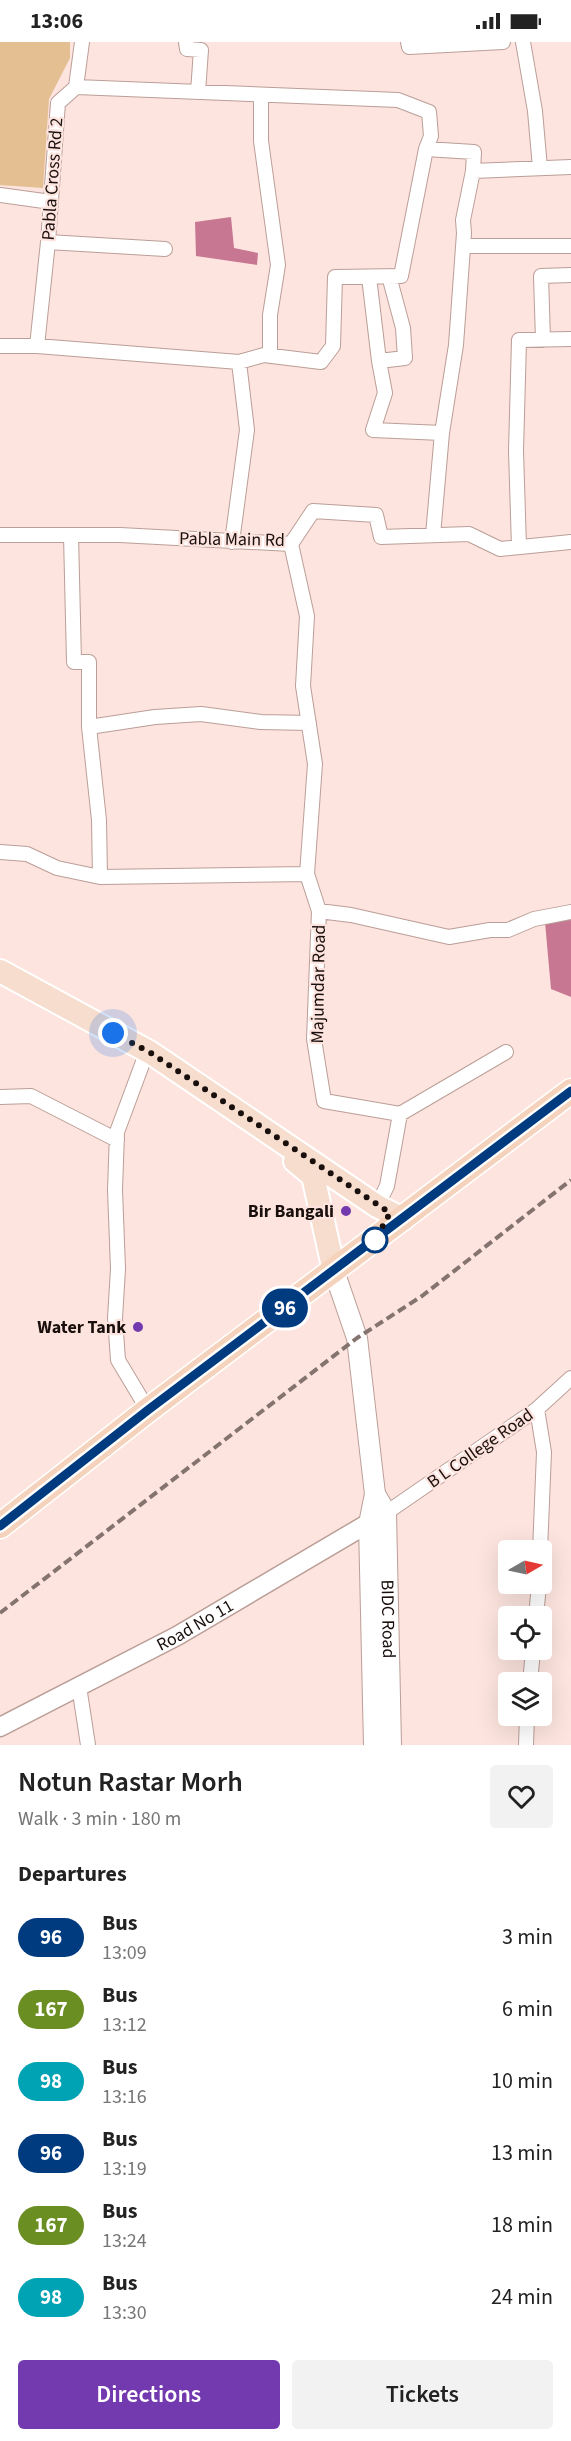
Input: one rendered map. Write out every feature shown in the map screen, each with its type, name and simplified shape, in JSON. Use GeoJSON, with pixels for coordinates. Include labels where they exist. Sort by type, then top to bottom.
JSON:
{"type":"FeatureCollection","features":[{"type":"Feature","properties":{"kind":"highway"},"geometry":{"type":"LineString","coordinates":[[0,1526],[148,1410],[571,1091]]}},
{"type":"Feature","properties":{"kind":"main road"},"geometry":{"type":"LineString","coordinates":[[0,971],[151,1053],[377,1206],[403,1219]]}},
{"type":"Feature","properties":{"kind":"main road"},"geometry":{"type":"LineString","coordinates":[[0,981],[198,1093],[309,1171],[313,1176],[334,1271]]}},
{"type":"Feature","properties":{"kind":"main road","name":"BIDC Road"},"geometry":{"type":"LineString","coordinates":[[334,1271],[357,1338],[375,1494],[369,1524],[374,1745]]}},
{"type":"Feature","properties":{"kind":"main road","name":"BIDC Road"},"geometry":{"type":"LineString","coordinates":[[375,1494],[386,1513],[391,1745]]}},
{"type":"Feature","properties":{"kind":"street"},"geometry":{"type":"LineString","coordinates":[[0,346],[37,346],[239,362],[264,355],[321,362],[333,346],[335,277],[401,276],[426,149],[431,136],[429,112],[398,100],[76,87],[82,42]]}},
{"type":"Feature","properties":{"kind":"street"},"geometry":{"type":"LineString","coordinates":[[186,42],[187,49],[201,50],[198,92]]}},
{"type":"Feature","properties":{"kind":"street"},"geometry":{"type":"LineString","coordinates":[[408,42],[409,47],[503,42]]}},
{"type":"Feature","properties":{"kind":"street"},"geometry":{"type":"LineString","coordinates":[[523,42],[535,111],[540,168]]}},
{"type":"Feature","properties":{"kind":"street","name":"Pabla Cross Rd 2"},"geometry":{"type":"LineString","coordinates":[[37,346],[48,242],[58,103],[76,87]]}},
{"type":"Feature","properties":{"kind":"street"},"geometry":{"type":"LineString","coordinates":[[261,95],[261,141],[278,265],[270,315],[270,356]]}},
{"type":"Feature","properties":{"kind":"street"},"geometry":{"type":"LineString","coordinates":[[426,149],[474,152],[473,171],[463,220],[464,246],[456,345],[442,433],[433,535]]}},
{"type":"Feature","properties":{"kind":"street"},"geometry":{"type":"LineString","coordinates":[[473,171],[571,167]]}},
{"type":"Feature","properties":{"kind":"street"},"geometry":{"type":"LineString","coordinates":[[0,195],[51,202]]}},
{"type":"Feature","properties":{"kind":"street"},"geometry":{"type":"LineString","coordinates":[[48,242],[165,249]]}},
{"type":"Feature","properties":{"kind":"street"},"geometry":{"type":"LineString","coordinates":[[464,246],[571,246]]}},
{"type":"Feature","properties":{"kind":"street"},"geometry":{"type":"LineString","coordinates":[[543,340],[541,276],[571,275]]}},
{"type":"Feature","properties":{"kind":"street"},"geometry":{"type":"LineString","coordinates":[[379,361],[405,358],[403,328],[389,276]]}},
{"type":"Feature","properties":{"kind":"street"},"geometry":{"type":"LineString","coordinates":[[369,277],[379,361],[386,393],[373,430],[442,433]]}},
{"type":"Feature","properties":{"kind":"street"},"geometry":{"type":"LineString","coordinates":[[519,547],[516,451],[519,340],[571,339]]}},
{"type":"Feature","properties":{"kind":"street"},"geometry":{"type":"LineString","coordinates":[[232,542],[248,430],[239,362]]}},
{"type":"Feature","properties":{"kind":"street","name":"Pabla Main Rd"},"geometry":{"type":"LineString","coordinates":[[0,535],[120,535],[291,543],[313,511],[376,515],[381,537],[469,534],[500,549],[571,542]]}},
{"type":"Feature","properties":{"kind":"street"},"geometry":{"type":"LineString","coordinates":[[71,535],[74,662],[89,662],[89,727],[99,820],[100,877]]}},
{"type":"Feature","properties":{"kind":"street","name":"Majumdar Road"},"geometry":{"type":"LineString","coordinates":[[291,543],[307,616],[303,686],[315,764],[307,874],[320,911],[314,1039],[324,1101],[400,1114]]}},
{"type":"Feature","properties":{"kind":"street"},"geometry":{"type":"LineString","coordinates":[[89,727],[155,717],[201,714],[261,722],[309,723]]}},
{"type":"Feature","properties":{"kind":"street"},"geometry":{"type":"LineString","coordinates":[[0,852],[27,854],[57,868],[100,877],[307,874]]}},
{"type":"Feature","properties":{"kind":"street"},"geometry":{"type":"LineString","coordinates":[[320,911],[351,915],[449,937],[490,930],[508,930],[534,919],[571,912]]}},
{"type":"Feature","properties":{"kind":"street"},"geometry":{"type":"LineString","coordinates":[[377,1206],[387,1186],[400,1114],[506,1052]]}},
{"type":"Feature","properties":{"kind":"street"},"geometry":{"type":"LineString","coordinates":[[143,1062],[128,1100],[117,1140],[115,1190],[118,1269],[115,1318],[118,1360],[148,1410]]}},
{"type":"Feature","properties":{"kind":"street"},"geometry":{"type":"LineString","coordinates":[[0,1097],[32,1096],[117,1140]]}},
{"type":"Feature","properties":{"kind":"street","name":"B L College Road"},"geometry":{"type":"LineString","coordinates":[[386,1513],[537,1409],[571,1378]]}},
{"type":"Feature","properties":{"kind":"street"},"geometry":{"type":"LineString","coordinates":[[537,1409],[544,1452],[540,1540]]}},
{"type":"Feature","properties":{"kind":"street","name":"Road No 11"},"geometry":{"type":"LineString","coordinates":[[0,1727],[177,1636],[386,1513]]}},
{"type":"Feature","properties":{"kind":"street"},"geometry":{"type":"LineString","coordinates":[[79,1686],[88,1745]]}},
{"type":"Feature","properties":{"kind":"street"},"geometry":{"type":"LineString","coordinates":[[526,1745],[527,1726]]}},
{"type":"Feature","properties":{"kind":"shaded area"},"geometry":{"type":"Polygon","coordinates":[[[0,42],[70,42],[70,58],[49,99],[43,188],[0,185],[0,42]]]}},
{"type":"Feature","properties":{"kind":"shaded area"},"geometry":{"type":"Polygon","coordinates":[[[231,217],[234,248],[258,253],[257,265],[196,256],[195,222],[231,217]]]}},
{"type":"Feature","properties":{"kind":"shaded area"},"geometry":{"type":"Polygon","coordinates":[[[571,919],[571,997],[551,989],[545,922],[571,919]]]}},
{"type":"Feature","properties":{"kind":"railway"},"geometry":{"type":"LineString","coordinates":[[0,1613],[357,1338],[422,1296],[571,1180]]}},
{"type":"Feature","properties":{"kind":"bus line","name":"96"},"geometry":{"type":"LineString","coordinates":[[0,1526],[148,1410],[571,1091]]}},
{"type":"Feature","properties":{"kind":"place","name":"Bir Bangali"},"geometry":{"type":"Point","coordinates":[346,1211]}},
{"type":"Feature","properties":{"kind":"place","name":"Water Tank"},"geometry":{"type":"Point","coordinates":[138,1327]}},
{"type":"Feature","properties":{"kind":"route"},"geometry":{"type":"LineString","coordinates":[[113,1033],[151,1053],[390,1213],[375,1240]]}}]}
